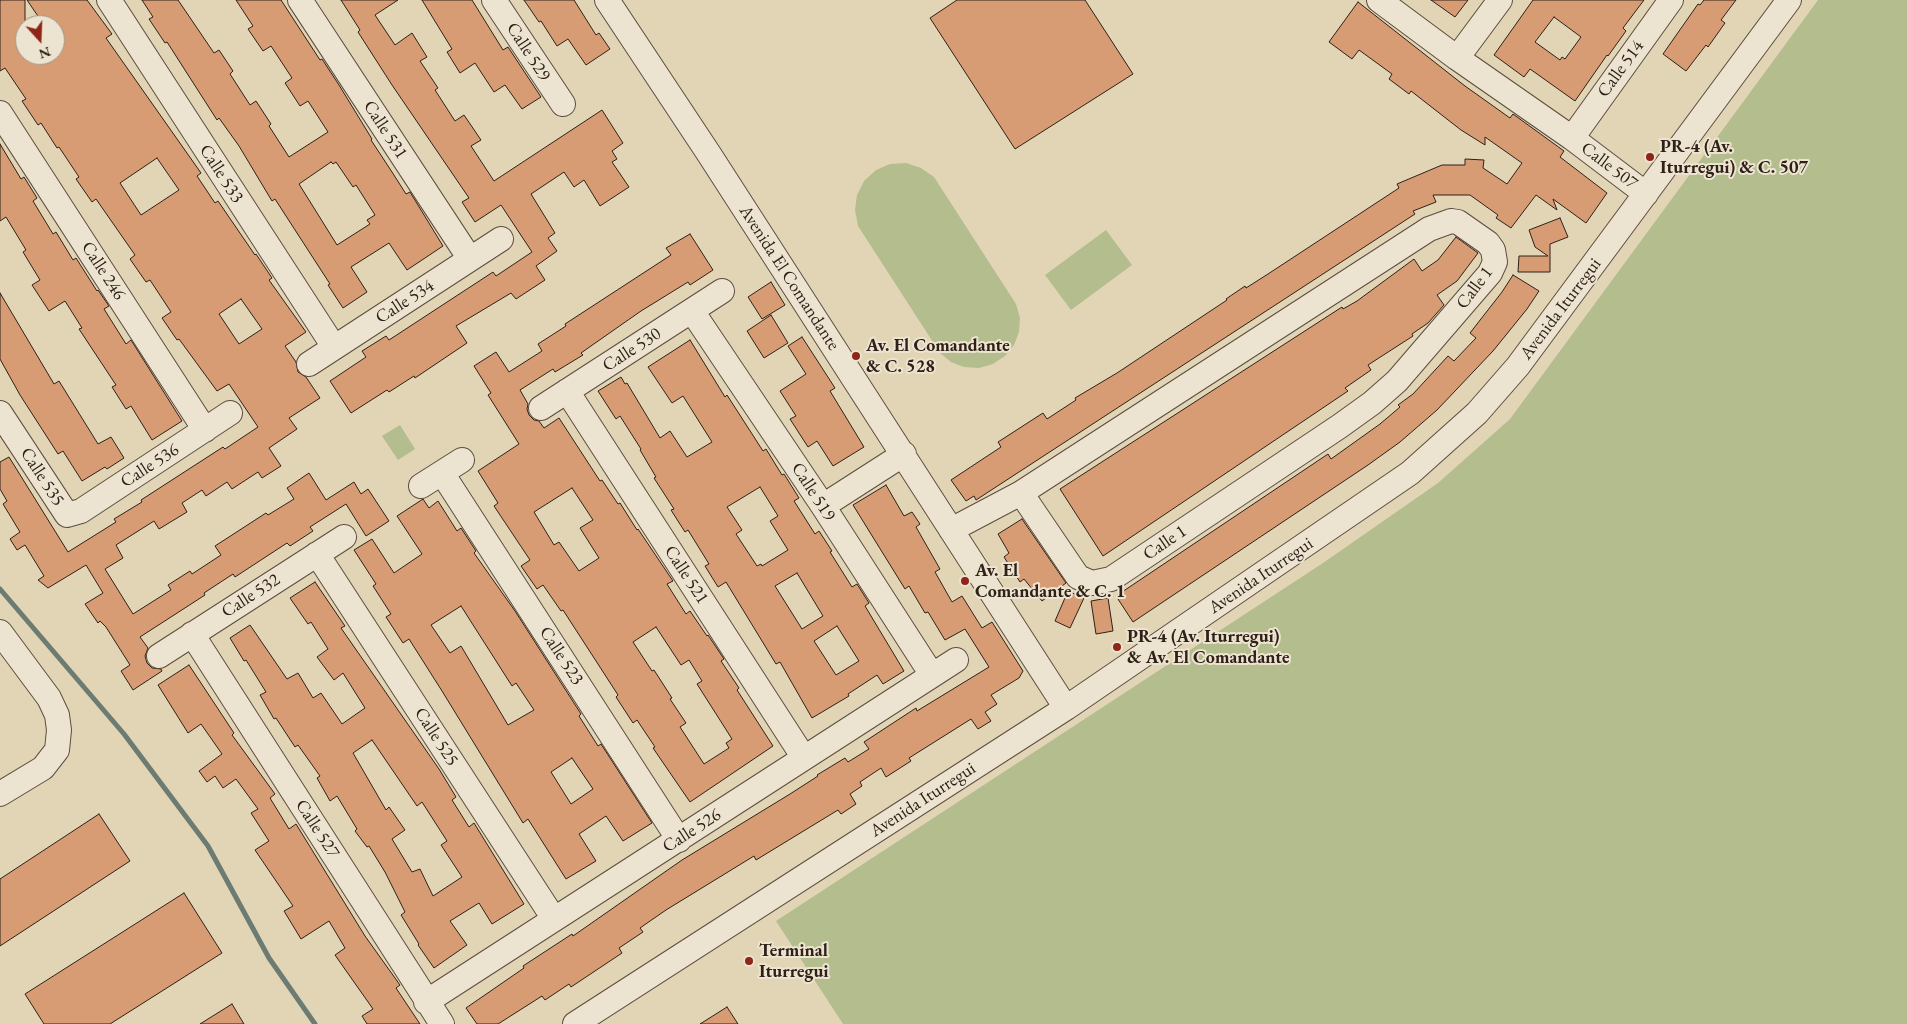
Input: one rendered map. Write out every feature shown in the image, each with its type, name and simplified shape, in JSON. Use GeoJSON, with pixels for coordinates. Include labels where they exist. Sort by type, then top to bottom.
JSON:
{"type":"FeatureCollection","features":[{"type":"Feature","properties":{"kind":"street","name":"Calle 533"},"geometry":{"type":"LineString","coordinates":[[109,0],[334,347]]}},
{"type":"Feature","properties":{"kind":"street","name":"Calle 531"},"geometry":{"type":"LineString","coordinates":[[300,0],[470,259]]}},
{"type":"Feature","properties":{"kind":"street","name":"Calle 529"},"geometry":{"type":"LineString","coordinates":[[494,0],[563,104]]}},
{"type":"Feature","properties":{"kind":"street","name":"Avenida El Comandante"},"geometry":{"type":"LineString","coordinates":[[608,0],[904,454],[1002,611],[1066,708]]}},
{"type":"Feature","properties":{"kind":"street","name":"Calle 507"},"geometry":{"type":"LineString","coordinates":[[1379,0],[1457,58],[1572,138],[1646,194]]}},
{"type":"Feature","properties":{"kind":"street"},"geometry":{"type":"LineString","coordinates":[[1457,58],[1500,0]]}},
{"type":"Feature","properties":{"kind":"street","name":"Calle 514"},"geometry":{"type":"LineString","coordinates":[[1572,138],[1671,0]]}},
{"type":"Feature","properties":{"kind":"street","name":"Avenida Iturregui"},"geometry":{"type":"LineString","coordinates":[[574,1024],[1066,708],[1383,493],[1431,455],[1477,413],[1518,366],[1789,0]]}},
{"type":"Feature","properties":{"kind":"street","name":"Calle 246"},"geometry":{"type":"LineString","coordinates":[[0,113],[205,430]]}},
{"type":"Feature","properties":{"kind":"street","name":"Calle 1"},"geometry":{"type":"LineString","coordinates":[[951,530],[1021,493],[1429,229],[1443,222],[1458,222],[1488,243],[1493,250],[1495,262],[1490,273],[1397,381],[1372,403],[1111,579],[1092,584],[1078,577],[1021,493]]}},
{"type":"Feature","properties":{"kind":"street","name":"Calle 534"},"geometry":{"type":"LineString","coordinates":[[309,364],[501,239]]}},
{"type":"Feature","properties":{"kind":"street","name":"Calle 530"},"geometry":{"type":"LineString","coordinates":[[541,408],[722,291]]}},
{"type":"Feature","properties":{"kind":"street","name":"Calle 519"},"geometry":{"type":"LineString","coordinates":[[692,311],[932,675]]}},
{"type":"Feature","properties":{"kind":"street","name":"Calle 521"},"geometry":{"type":"LineString","coordinates":[[568,392],[804,758]]}},
{"type":"Feature","properties":{"kind":"street","name":"Calle 535"},"geometry":{"type":"LineString","coordinates":[[0,413],[67,515]]}},
{"type":"Feature","properties":{"kind":"street","name":"Calle 536"},"geometry":{"type":"LineString","coordinates":[[67,515],[81,511],[230,413]]}},
{"type":"Feature","properties":{"kind":"street"},"geometry":{"type":"LineString","coordinates":[[822,506],[904,454]]}},
{"type":"Feature","properties":{"kind":"street"},"geometry":{"type":"LineString","coordinates":[[421,486],[462,460]]}},
{"type":"Feature","properties":{"kind":"street","name":"Calle 523"},"geometry":{"type":"LineString","coordinates":[[442,473],[679,840]]}},
{"type":"Feature","properties":{"kind":"street","name":"Calle 532"},"geometry":{"type":"LineString","coordinates":[[159,656],[344,537]]}},
{"type":"Feature","properties":{"kind":"street","name":"Calle 525"},"geometry":{"type":"LineString","coordinates":[[317,554],[554,919]]}},
{"type":"Feature","properties":{"kind":"street"},"geometry":{"type":"LineString","coordinates":[[0,632],[49,698],[57,715],[59,730],[57,750],[43,768],[0,794]]}},
{"type":"Feature","properties":{"kind":"street","name":"Calle 527"},"geometry":{"type":"LineString","coordinates":[[192,634],[426,1002],[442,1024]]}},
{"type":"Feature","properties":{"kind":"street","name":"Calle 526"},"geometry":{"type":"LineString","coordinates":[[426,1002],[956,660]]}},
{"type":"Feature","properties":{"kind":"green space"},"geometry":{"type":"Polygon","coordinates":[[[1818,0],[1907,0],[1907,1024],[843,1024],[776,921],[1323,563],[1438,483],[1510,419],[1818,0]]]}},
{"type":"Feature","properties":{"kind":"green space"},"geometry":{"type":"Polygon","coordinates":[[[906,163],[921,168],[934,177],[1016,304],[1020,318],[1019,332],[1014,345],[1005,356],[993,364],[979,368],[964,367],[951,362],[940,353],[858,226],[855,210],[857,195],[864,181],[876,170],[890,164],[906,163]]]}},
{"type":"Feature","properties":{"kind":"green space"},"geometry":{"type":"Polygon","coordinates":[[[1106,230],[1132,265],[1071,310],[1045,275],[1106,230]]]}},
{"type":"Feature","properties":{"kind":"green space"},"geometry":{"type":"Polygon","coordinates":[[[400,425],[415,449],[398,460],[382,436],[400,425]]]}},
{"type":"Feature","properties":{"kind":"building"},"geometry":{"type":"Polygon","coordinates":[[[0,0],[25,0],[25,15],[15,15],[15,65],[65,65],[65,15],[37,15],[27,0],[87,0],[112,34],[106,38],[201,173],[197,176],[215,203],[218,201],[256,254],[272,278],[269,280],[306,332],[285,346],[296,362],[298,372],[306,377],[320,398],[289,418],[297,429],[269,448],[281,466],[262,478],[258,472],[232,489],[227,482],[206,496],[202,490],[182,503],[187,512],[159,529],[154,521],[116,545],[123,558],[105,569],[133,614],[171,590],[168,585],[190,571],[192,574],[221,555],[215,546],[266,513],[268,515],[294,499],[287,488],[309,473],[326,500],[354,482],[361,494],[368,489],[389,521],[366,536],[346,504],[310,527],[313,531],[290,546],[287,543],[235,577],[233,574],[204,593],[205,595],[140,637],[148,648],[145,656],[147,663],[152,668],[161,669],[162,671],[133,690],[121,671],[130,665],[106,627],[100,621],[98,623],[85,604],[103,593],[86,565],[48,588],[38,580],[44,576],[25,545],[17,550],[10,539],[20,532],[3,504],[7,501],[0,489],[0,462],[9,457],[68,552],[116,522],[114,519],[142,502],[141,500],[223,447],[225,449],[258,427],[229,384],[217,391],[179,339],[177,340],[162,318],[171,312],[150,280],[146,282],[130,259],[135,255],[96,199],[92,202],[76,179],[79,177],[59,147],[57,148],[41,123],[38,125],[22,101],[26,99],[5,68],[0,71],[0,0]],[[157,158],[120,183],[141,215],[179,190],[157,158]],[[241,299],[219,314],[239,344],[262,329],[241,299]]]}},
{"type":"Feature","properties":{"kind":"building"},"geometry":{"type":"Polygon","coordinates":[[[142,0],[178,0],[214,53],[219,50],[233,71],[230,74],[250,105],[256,101],[289,157],[328,132],[308,101],[300,106],[285,83],[292,78],[271,46],[263,51],[248,29],[253,26],[236,0],[281,0],[320,60],[322,59],[339,85],[371,140],[406,194],[410,192],[443,246],[407,270],[389,243],[351,267],[367,292],[343,308],[328,285],[330,284],[275,199],[272,201],[239,146],[219,118],[217,120],[167,42],[165,43],[149,19],[153,17],[142,0]],[[331,162],[299,184],[337,245],[370,224],[367,220],[375,215],[356,185],[353,187],[336,162],[333,164],[331,162]]]}},
{"type":"Feature","properties":{"kind":"building"},"geometry":{"type":"Polygon","coordinates":[[[341,0],[398,0],[375,15],[395,45],[412,33],[427,57],[420,61],[438,88],[435,90],[455,121],[464,115],[481,140],[471,146],[494,181],[602,110],[623,143],[612,151],[617,159],[612,162],[629,187],[600,206],[584,180],[574,187],[564,172],[531,194],[555,233],[548,238],[557,251],[536,266],[545,280],[516,299],[511,293],[456,326],[467,343],[415,378],[414,376],[389,392],[387,390],[351,413],[330,381],[366,357],[362,351],[386,336],[389,340],[493,272],[496,276],[532,252],[501,205],[475,222],[462,202],[469,198],[392,85],[358,32],[360,30],[341,0]]]}},
{"type":"Feature","properties":{"kind":"building"},"geometry":{"type":"Polygon","coordinates":[[[422,0],[472,0],[503,50],[508,47],[541,97],[522,109],[505,85],[494,92],[475,63],[460,73],[447,52],[452,49],[422,0]]]}},
{"type":"Feature","properties":{"kind":"building"},"geometry":{"type":"Polygon","coordinates":[[[524,0],[574,0],[596,35],[599,33],[610,49],[586,65],[568,39],[557,46],[541,21],[539,22],[524,0]]]}},
{"type":"Feature","properties":{"kind":"building"},"geometry":{"type":"Polygon","coordinates":[[[957,0],[1085,0],[1133,74],[1015,149],[930,18],[957,0]]]}},
{"type":"Feature","properties":{"kind":"building"},"geometry":{"type":"Polygon","coordinates":[[[1431,0],[1468,0],[1455,17],[1431,0]]]}},
{"type":"Feature","properties":{"kind":"building"},"geometry":{"type":"Polygon","coordinates":[[[1533,0],[1644,0],[1623,28],[1626,31],[1575,101],[1530,69],[1524,77],[1494,55],[1533,0]],[[1554,17],[1535,42],[1560,60],[1562,57],[1565,59],[1581,37],[1554,17]]]}},
{"type":"Feature","properties":{"kind":"building"},"geometry":{"type":"Polygon","coordinates":[[[1704,0],[1736,0],[1721,20],[1725,23],[1708,47],[1706,45],[1686,71],[1663,54],[1698,4],[1700,5],[1704,0]]]}},
{"type":"Feature","properties":{"kind":"building"},"geometry":{"type":"Polygon","coordinates":[[[1358,2],[1465,86],[1510,118],[1513,114],[1564,151],[1560,157],[1607,193],[1586,223],[1553,199],[1557,210],[1536,195],[1511,228],[1496,218],[1498,215],[1470,195],[1433,195],[1436,202],[1413,211],[1415,214],[976,500],[974,496],[966,501],[951,480],[1001,447],[998,442],[1043,413],[1047,419],[1076,400],[1075,398],[1117,373],[1245,286],[1246,288],[1399,188],[1397,184],[1442,165],[1465,165],[1465,159],[1484,160],[1483,168],[1507,184],[1522,163],[1485,137],[1485,145],[1461,130],[1411,91],[1409,94],[1389,79],[1392,74],[1359,50],[1352,59],[1329,42],[1358,2]]]}},
{"type":"Feature","properties":{"kind":"building"},"geometry":{"type":"Polygon","coordinates":[[[0,144],[21,179],[24,177],[37,198],[33,201],[53,234],[56,232],[73,260],[76,258],[109,306],[104,309],[126,344],[131,340],[182,421],[152,440],[131,406],[126,409],[112,387],[116,385],[79,329],[82,328],[65,301],[49,311],[32,285],[40,280],[23,252],[26,250],[6,217],[0,221],[0,144]]]}},
{"type":"Feature","properties":{"kind":"building"},"geometry":{"type":"Polygon","coordinates":[[[1560,218],[1568,237],[1550,244],[1550,272],[1518,272],[1519,256],[1548,256],[1535,247],[1529,230],[1560,218]]]}},
{"type":"Feature","properties":{"kind":"building"},"geometry":{"type":"Polygon","coordinates":[[[690,234],[713,270],[690,285],[688,282],[641,311],[581,353],[583,355],[555,372],[553,369],[520,390],[528,404],[529,415],[534,420],[539,421],[544,428],[559,418],[600,481],[602,480],[618,504],[620,503],[673,581],[667,584],[686,614],[690,611],[724,659],[721,661],[739,688],[737,690],[773,746],[690,802],[653,748],[655,747],[637,720],[633,723],[616,697],[618,695],[563,610],[561,611],[543,585],[537,589],[521,566],[530,560],[494,506],[498,503],[478,471],[519,444],[488,395],[491,393],[474,366],[496,352],[509,372],[542,351],[538,344],[566,326],[565,324],[671,255],[666,248],[690,234]],[[572,488],[534,512],[554,545],[559,542],[579,571],[599,558],[580,528],[593,520],[572,488]],[[656,627],[633,642],[672,698],[670,699],[686,723],[680,727],[704,764],[729,748],[726,743],[732,739],[697,684],[702,681],[689,660],[681,665],[656,627]]]}},
{"type":"Feature","properties":{"kind":"building"},"geometry":{"type":"Polygon","coordinates":[[[1456,237],[1478,253],[1457,281],[1437,295],[1444,305],[1428,323],[1412,334],[1413,336],[1368,365],[1371,370],[1345,388],[1348,391],[1103,556],[1060,489],[1342,307],[1343,309],[1357,301],[1414,259],[1422,271],[1438,260],[1456,237]]]}},
{"type":"Feature","properties":{"kind":"building"},"geometry":{"type":"Polygon","coordinates":[[[1513,275],[1539,291],[1493,351],[1437,410],[1400,442],[1368,465],[1133,622],[1116,596],[1328,454],[1331,459],[1380,424],[1400,407],[1398,405],[1413,394],[1448,356],[1454,361],[1476,338],[1470,333],[1513,275]]]}},
{"type":"Feature","properties":{"kind":"building"},"geometry":{"type":"Polygon","coordinates":[[[771,282],[785,305],[762,319],[748,297],[771,282]]]}},
{"type":"Feature","properties":{"kind":"building"},"geometry":{"type":"Polygon","coordinates":[[[0,293],[54,384],[59,381],[98,444],[111,437],[124,458],[82,481],[63,451],[58,454],[20,395],[0,359],[0,293]]]}},
{"type":"Feature","properties":{"kind":"building"},"geometry":{"type":"Polygon","coordinates":[[[771,315],[788,343],[764,358],[747,331],[771,315]]]}},
{"type":"Feature","properties":{"kind":"building"},"geometry":{"type":"Polygon","coordinates":[[[802,337],[835,388],[830,391],[864,447],[833,466],[817,441],[808,447],[790,419],[796,416],[780,391],[806,374],[788,346],[802,337]]]}},
{"type":"Feature","properties":{"kind":"building"},"geometry":{"type":"Polygon","coordinates":[[[690,340],[725,397],[727,395],[763,451],[766,449],[782,475],[784,474],[799,498],[794,501],[815,534],[819,531],[852,587],[857,584],[869,603],[865,606],[904,671],[883,684],[877,675],[848,694],[849,696],[812,718],[780,662],[776,664],[726,582],[718,587],[705,566],[709,564],[688,530],[685,532],[671,510],[674,509],[654,478],[656,477],[641,449],[620,416],[616,419],[598,391],[621,377],[625,384],[627,383],[660,438],[670,431],[687,457],[712,442],[683,396],[672,403],[648,367],[690,340]],[[760,487],[727,507],[742,530],[736,534],[757,566],[761,564],[762,566],[788,550],[770,521],[778,516],[760,487]],[[797,573],[775,586],[802,629],[823,616],[797,573]],[[837,626],[814,641],[836,675],[859,661],[837,626]]]}},
{"type":"Feature","properties":{"kind":"building"},"geometry":{"type":"Polygon","coordinates":[[[886,485],[904,516],[912,512],[920,524],[916,527],[940,569],[935,572],[952,602],[962,596],[982,628],[992,622],[1023,671],[1019,678],[991,695],[997,704],[985,712],[991,721],[978,729],[971,719],[909,758],[911,761],[886,777],[881,768],[860,782],[862,786],[850,794],[856,804],[841,814],[838,810],[756,860],[754,856],[666,910],[640,928],[643,932],[619,948],[622,953],[571,987],[569,984],[545,1000],[542,996],[498,1024],[477,1024],[466,1008],[524,968],[523,966],[572,934],[573,936],[682,860],[790,794],[817,775],[845,758],[848,762],[869,749],[864,742],[916,708],[917,711],[989,667],[965,629],[945,640],[928,612],[925,613],[909,586],[905,589],[853,505],[886,485]]]}},
{"type":"Feature","properties":{"kind":"building"},"geometry":{"type":"Polygon","coordinates":[[[423,499],[429,508],[438,501],[457,531],[461,528],[476,551],[474,553],[515,611],[581,714],[579,716],[598,746],[601,744],[652,823],[623,841],[606,816],[579,834],[596,861],[566,879],[528,819],[523,823],[409,639],[403,643],[386,617],[391,614],[373,586],[376,584],[354,550],[372,539],[394,573],[422,554],[397,516],[423,499]],[[461,606],[431,625],[450,653],[461,646],[508,725],[534,710],[516,683],[512,686],[461,606]],[[572,758],[551,772],[571,804],[593,789],[572,758]]]}},
{"type":"Feature","properties":{"kind":"building"},"geometry":{"type":"Polygon","coordinates":[[[1022,519],[1066,583],[1042,601],[1024,579],[1020,582],[1004,557],[1009,553],[998,534],[1022,519]]]}},
{"type":"Feature","properties":{"kind":"building"},"geometry":{"type":"Polygon","coordinates":[[[315,582],[345,626],[341,628],[439,769],[456,797],[452,800],[469,827],[474,823],[524,904],[492,924],[479,903],[450,921],[467,945],[434,968],[401,915],[405,912],[385,872],[369,846],[367,847],[355,831],[357,829],[337,796],[330,801],[317,778],[320,776],[298,745],[295,747],[276,718],[274,719],[260,695],[266,692],[230,638],[250,625],[287,679],[298,673],[313,698],[321,693],[342,724],[365,708],[343,673],[334,680],[317,657],[328,649],[311,622],[308,624],[290,598],[315,582]],[[372,740],[353,753],[386,810],[389,807],[405,830],[392,839],[412,872],[420,869],[433,896],[462,877],[441,845],[447,841],[422,802],[417,806],[372,740]]]}},
{"type":"Feature","properties":{"kind":"building"},"geometry":{"type":"Polygon","coordinates":[[[1068,591],[1084,598],[1070,628],[1055,621],[1068,591]]]}},
{"type":"Feature","properties":{"kind":"building"},"geometry":{"type":"Polygon","coordinates":[[[1108,598],[1113,631],[1096,634],[1091,601],[1108,598]]]}},
{"type":"Feature","properties":{"kind":"building"},"geometry":{"type":"Polygon","coordinates":[[[189,665],[234,733],[232,735],[275,794],[270,798],[289,829],[296,824],[365,936],[400,985],[396,988],[420,1024],[367,1024],[362,1016],[373,1009],[335,955],[345,948],[329,921],[301,939],[284,911],[293,906],[255,850],[269,841],[251,813],[258,809],[236,779],[223,788],[215,776],[207,782],[199,771],[222,754],[201,724],[188,733],[158,685],[189,665]]]}},
{"type":"Feature","properties":{"kind":"building"},"geometry":{"type":"Polygon","coordinates":[[[99,814],[130,861],[0,946],[0,879],[99,814]]]}},
{"type":"Feature","properties":{"kind":"building"},"geometry":{"type":"Polygon","coordinates":[[[184,893],[222,953],[110,1024],[44,1024],[25,994],[184,893]]]}},
{"type":"Feature","properties":{"kind":"building"},"geometry":{"type":"Polygon","coordinates":[[[232,1004],[244,1024],[200,1024],[232,1004]]]}},
{"type":"Feature","properties":{"kind":"building"},"geometry":{"type":"Polygon","coordinates":[[[727,1007],[738,1024],[700,1024],[727,1007]]]}},
{"type":"Feature","properties":{"kind":"waterway"},"geometry":{"type":"LineString","coordinates":[[0,589],[124,734],[208,846],[269,958],[315,1024]]}},
{"type":"Feature","properties":{"kind":"place","name":"PR-4 (Av. Iturregui) & C. 507"},"geometry":{"type":"Point","coordinates":[1650,157]}},
{"type":"Feature","properties":{"kind":"place","name":"Av. El Comandante & C. 528"},"geometry":{"type":"Point","coordinates":[856,356]}},
{"type":"Feature","properties":{"kind":"place","name":"Av. El Comandante & C. 1"},"geometry":{"type":"Point","coordinates":[965,581]}},
{"type":"Feature","properties":{"kind":"place","name":"PR-4 (Av. Iturregui) & Av. El Comandante"},"geometry":{"type":"Point","coordinates":[1117,647]}},
{"type":"Feature","properties":{"kind":"place","name":"Terminal Iturregui"},"geometry":{"type":"Point","coordinates":[749,961]}}]}
